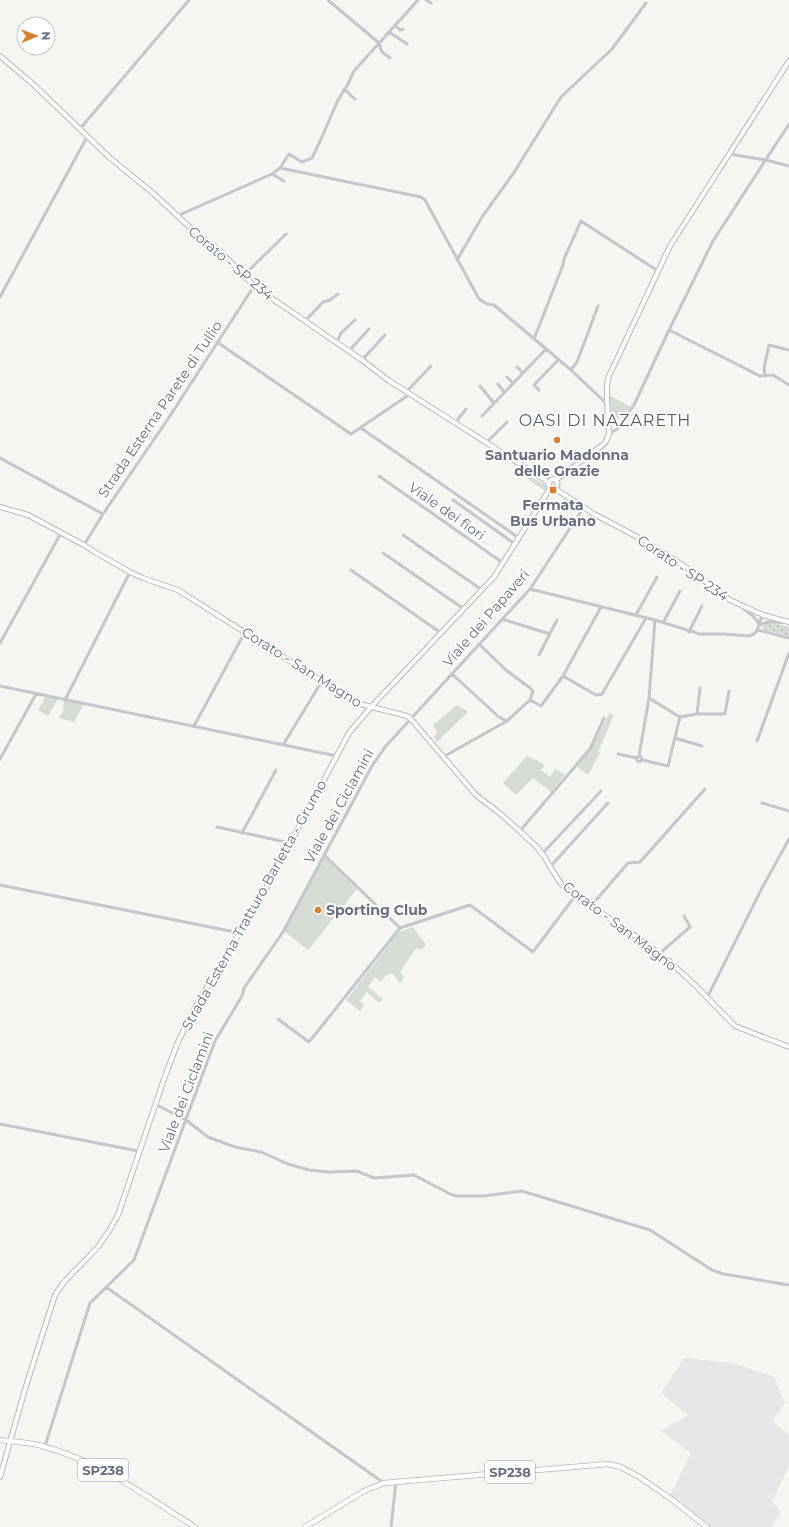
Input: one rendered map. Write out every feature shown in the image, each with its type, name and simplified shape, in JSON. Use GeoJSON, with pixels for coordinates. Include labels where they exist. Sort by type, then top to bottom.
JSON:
{"type":"FeatureCollection","features":[{"type":"Feature","properties":{"kind":"main road","name":"Corato - SP 234"},"geometry":{"type":"LineString","coordinates":[[0,56],[33,84],[79,130],[154,194],[197,234],[219,250],[254,286],[362,360],[388,380],[552,484],[594,514],[645,541],[687,568],[730,600],[763,615],[788,622]]}},
{"type":"Feature","properties":{"kind":"main road"},"geometry":{"type":"LineString","coordinates":[[552,484],[605,443],[609,434],[607,384],[670,246],[789,61]]}},
{"type":"Feature","properties":{"kind":"main road","name":"Strada Esterna Tratturo Barletta - Grumo"},"geometry":{"type":"LineString","coordinates":[[0,1477],[28,1380],[56,1295],[64,1282],[87,1259],[109,1231],[124,1200],[138,1151],[155,1104],[178,1042],[194,1009],[240,933],[349,734],[370,708],[494,577],[552,484]]}},
{"type":"Feature","properties":{"kind":"main road","name":"Corato - San Magno"},"geometry":{"type":"LineString","coordinates":[[0,507],[28,515],[130,572],[178,590],[356,703],[410,718],[476,795],[502,815],[542,854],[562,885],[575,896],[659,954],[685,975],[735,1026],[789,1048]]}},
{"type":"Feature","properties":{"kind":"main road","name":"SP238"},"geometry":{"type":"LineString","coordinates":[[0,1440],[45,1446],[93,1465],[116,1476],[195,1527]]}},
{"type":"Feature","properties":{"kind":"main road","name":"SP238"},"geometry":{"type":"LineString","coordinates":[[304,1527],[364,1491],[384,1483],[608,1464],[621,1467],[641,1478],[707,1527]]}},
{"type":"Feature","properties":{"kind":"street"},"geometry":{"type":"LineString","coordinates":[[79,130],[189,0]]}},
{"type":"Feature","properties":{"kind":"street"},"geometry":{"type":"LineString","coordinates":[[328,0],[379,44],[382,52],[390,58]]}},
{"type":"Feature","properties":{"kind":"street"},"geometry":{"type":"LineString","coordinates":[[177,216],[272,174],[280,168],[289,154],[302,162],[312,158],[338,100],[354,71],[418,0]]}},
{"type":"Feature","properties":{"kind":"street"},"geometry":{"type":"LineString","coordinates":[[426,0],[431,3]]}},
{"type":"Feature","properties":{"kind":"street"},"geometry":{"type":"LineString","coordinates":[[457,260],[482,218],[513,174],[561,97],[612,49],[646,3]]}},
{"type":"Feature","properties":{"kind":"street"},"geometry":{"type":"LineString","coordinates":[[395,26],[400,30],[403,29]]}},
{"type":"Feature","properties":{"kind":"street"},"geometry":{"type":"LineString","coordinates":[[389,32],[407,44]]}},
{"type":"Feature","properties":{"kind":"street"},"geometry":{"type":"LineString","coordinates":[[360,56],[364,60]]}},
{"type":"Feature","properties":{"kind":"street"},"geometry":{"type":"LineString","coordinates":[[344,89],[355,99]]}},
{"type":"Feature","properties":{"kind":"street"},"geometry":{"type":"LineString","coordinates":[[609,434],[617,429],[634,405],[712,241],[789,124]]}},
{"type":"Feature","properties":{"kind":"street"},"geometry":{"type":"LineString","coordinates":[[0,297],[87,137]]}},
{"type":"Feature","properties":{"kind":"street"},"geometry":{"type":"LineString","coordinates":[[729,154],[766,160],[789,166]]}},
{"type":"Feature","properties":{"kind":"street"},"geometry":{"type":"LineString","coordinates":[[280,168],[421,197],[425,200],[478,299],[487,304],[494,305],[571,370],[608,405]]}},
{"type":"Feature","properties":{"kind":"street"},"geometry":{"type":"LineString","coordinates":[[272,174],[284,181]]}},
{"type":"Feature","properties":{"kind":"street"},"geometry":{"type":"LineString","coordinates":[[534,339],[564,264],[564,259],[581,221],[658,271]]}},
{"type":"Feature","properties":{"kind":"street"},"geometry":{"type":"LineString","coordinates":[[244,275],[286,234]]}},
{"type":"Feature","properties":{"kind":"street","name":"Strada Esterna Parete di Tullio"},"geometry":{"type":"LineString","coordinates":[[84,545],[254,286]]}},
{"type":"Feature","properties":{"kind":"street"},"geometry":{"type":"LineString","coordinates":[[305,321],[323,302],[338,294]]}},
{"type":"Feature","properties":{"kind":"street"},"geometry":{"type":"LineString","coordinates":[[571,370],[577,362],[598,306]]}},
{"type":"Feature","properties":{"kind":"street"},"geometry":{"type":"LineString","coordinates":[[336,342],[341,333],[355,320]]}},
{"type":"Feature","properties":{"kind":"street"},"geometry":{"type":"LineString","coordinates":[[349,351],[369,329]]}},
{"type":"Feature","properties":{"kind":"street"},"geometry":{"type":"LineString","coordinates":[[669,330],[760,376],[773,375],[789,385]]}},
{"type":"Feature","properties":{"kind":"street"},"geometry":{"type":"LineString","coordinates":[[362,360],[385,335]]}},
{"type":"Feature","properties":{"kind":"street"},"geometry":{"type":"LineString","coordinates":[[217,342],[351,434],[408,393],[431,366]]}},
{"type":"Feature","properties":{"kind":"street"},"geometry":{"type":"LineString","coordinates":[[765,376],[764,368],[769,346],[789,350]]}},
{"type":"Feature","properties":{"kind":"street"},"geometry":{"type":"LineString","coordinates":[[482,416],[546,349]]}},
{"type":"Feature","properties":{"kind":"street"},"geometry":{"type":"LineString","coordinates":[[539,390],[534,385],[558,360]]}},
{"type":"Feature","properties":{"kind":"street"},"geometry":{"type":"LineString","coordinates":[[517,367],[523,373]]}},
{"type":"Feature","properties":{"kind":"street"},"geometry":{"type":"LineString","coordinates":[[507,377],[513,383]]}},
{"type":"Feature","properties":{"kind":"street"},"geometry":{"type":"LineString","coordinates":[[498,384],[504,392]]}},
{"type":"Feature","properties":{"kind":"street"},"geometry":{"type":"LineString","coordinates":[[480,386],[494,403]]}},
{"type":"Feature","properties":{"kind":"street"},"geometry":{"type":"LineString","coordinates":[[454,423],[466,409]]}},
{"type":"Feature","properties":{"kind":"street"},"geometry":{"type":"LineString","coordinates":[[486,443],[507,422]]}},
{"type":"Feature","properties":{"kind":"street"},"geometry":{"type":"LineString","coordinates":[[361,428],[519,538]]}},
{"type":"Feature","properties":{"kind":"street"},"geometry":{"type":"LineString","coordinates":[[0,458],[103,514]]}},
{"type":"Feature","properties":{"kind":"street","name":"Viale dei fiori"},"geometry":{"type":"LineString","coordinates":[[379,476],[503,563]]}},
{"type":"Feature","properties":{"kind":"street"},"geometry":{"type":"LineString","coordinates":[[453,500],[515,544]]}},
{"type":"Feature","properties":{"kind":"street","name":"Viale dei Papaveri"},"geometry":{"type":"LineString","coordinates":[[410,718],[530,589],[584,507]]}},
{"type":"Feature","properties":{"kind":"street"},"geometry":{"type":"LineString","coordinates":[[0,643],[61,533]]}},
{"type":"Feature","properties":{"kind":"street"},"geometry":{"type":"LineString","coordinates":[[403,535],[482,590]]}},
{"type":"Feature","properties":{"kind":"street"},"geometry":{"type":"LineString","coordinates":[[383,553],[464,609]]}},
{"type":"Feature","properties":{"kind":"street"},"geometry":{"type":"LineString","coordinates":[[351,570],[441,633]]}},
{"type":"Feature","properties":{"kind":"street"},"geometry":{"type":"LineString","coordinates":[[65,700],[130,572]]}},
{"type":"Feature","properties":{"kind":"street"},"geometry":{"type":"LineString","coordinates":[[636,615],[657,577]]}},
{"type":"Feature","properties":{"kind":"street"},"geometry":{"type":"LineString","coordinates":[[530,589],[663,622],[689,632],[700,634],[749,636],[758,630],[760,620],[763,615]]}},
{"type":"Feature","properties":{"kind":"street"},"geometry":{"type":"LineString","coordinates":[[663,622],[680,591]]}},
{"type":"Feature","properties":{"kind":"street"},"geometry":{"type":"LineString","coordinates":[[530,700],[541,706],[563,676],[602,606]]}},
{"type":"Feature","properties":{"kind":"street"},"geometry":{"type":"LineString","coordinates":[[689,632],[702,606]]}},
{"type":"Feature","properties":{"kind":"street"},"geometry":{"type":"LineString","coordinates":[[741,606],[755,618],[759,626]]}},
{"type":"Feature","properties":{"kind":"street"},"geometry":{"type":"LineString","coordinates":[[563,676],[596,695],[602,694],[646,618]]}},
{"type":"Feature","properties":{"kind":"street"},"geometry":{"type":"LineString","coordinates":[[502,619],[550,634]]}},
{"type":"Feature","properties":{"kind":"street"},"geometry":{"type":"LineString","coordinates":[[539,655],[557,620]]}},
{"type":"Feature","properties":{"kind":"street"},"geometry":{"type":"LineString","coordinates":[[655,620],[649,698],[638,761],[642,760],[668,766],[680,717]]}},
{"type":"Feature","properties":{"kind":"street"},"geometry":{"type":"LineString","coordinates":[[759,626],[771,620],[781,623],[788,622]]}},
{"type":"Feature","properties":{"kind":"street"},"geometry":{"type":"LineString","coordinates":[[758,630],[789,638]]}},
{"type":"Feature","properties":{"kind":"street"},"geometry":{"type":"LineString","coordinates":[[194,726],[245,632]]}},
{"type":"Feature","properties":{"kind":"street"},"geometry":{"type":"LineString","coordinates":[[443,758],[507,721],[530,700],[532,691],[530,688],[506,670],[479,644]]}},
{"type":"Feature","properties":{"kind":"street"},"geometry":{"type":"LineString","coordinates":[[757,741],[789,653]]}},
{"type":"Feature","properties":{"kind":"street"},"geometry":{"type":"LineString","coordinates":[[452,674],[499,717],[507,721]]}},
{"type":"Feature","properties":{"kind":"street"},"geometry":{"type":"LineString","coordinates":[[283,745],[322,680]]}},
{"type":"Feature","properties":{"kind":"street"},"geometry":{"type":"LineString","coordinates":[[0,686],[338,756]]}},
{"type":"Feature","properties":{"kind":"street"},"geometry":{"type":"LineString","coordinates":[[697,714],[700,688]]}},
{"type":"Feature","properties":{"kind":"street"},"geometry":{"type":"LineString","coordinates":[[649,698],[680,717],[697,714],[725,714],[729,691]]}},
{"type":"Feature","properties":{"kind":"street"},"geometry":{"type":"LineString","coordinates":[[0,759],[36,694]]}},
{"type":"Feature","properties":{"kind":"street","name":"Viale dei Ciclamini"},"geometry":{"type":"LineString","coordinates":[[45,1446],[90,1302],[134,1260],[215,1041],[242,996],[244,988],[283,932],[372,766],[385,747],[410,718]]}},
{"type":"Feature","properties":{"kind":"street"},"geometry":{"type":"LineString","coordinates":[[519,832],[590,749],[604,718]]}},
{"type":"Feature","properties":{"kind":"street"},"geometry":{"type":"LineString","coordinates":[[675,738],[702,746]]}},
{"type":"Feature","properties":{"kind":"street"},"geometry":{"type":"LineString","coordinates":[[618,754],[638,757]]}},
{"type":"Feature","properties":{"kind":"street"},"geometry":{"type":"LineString","coordinates":[[242,832],[276,770]]}},
{"type":"Feature","properties":{"kind":"street"},"geometry":{"type":"LineString","coordinates":[[591,906],[628,863],[640,862],[705,788]]}},
{"type":"Feature","properties":{"kind":"street"},"geometry":{"type":"LineString","coordinates":[[542,854],[601,791]]}},
{"type":"Feature","properties":{"kind":"street"},"geometry":{"type":"LineString","coordinates":[[550,867],[608,803]]}},
{"type":"Feature","properties":{"kind":"street"},"geometry":{"type":"LineString","coordinates":[[762,803],[789,811]]}},
{"type":"Feature","properties":{"kind":"street"},"geometry":{"type":"LineString","coordinates":[[217,827],[290,843]]}},
{"type":"Feature","properties":{"kind":"street"},"geometry":{"type":"LineString","coordinates":[[707,998],[762,888],[789,839]]}},
{"type":"Feature","properties":{"kind":"street"},"geometry":{"type":"LineString","coordinates":[[324,855],[400,928]]}},
{"type":"Feature","properties":{"kind":"street"},"geometry":{"type":"LineString","coordinates":[[0,885],[240,933]]}},
{"type":"Feature","properties":{"kind":"street"},"geometry":{"type":"LineString","coordinates":[[278,1019],[309,1042],[400,928],[470,905],[532,952],[575,896]]}},
{"type":"Feature","properties":{"kind":"street"},"geometry":{"type":"LineString","coordinates":[[659,954],[690,928],[684,916]]}},
{"type":"Feature","properties":{"kind":"street"},"geometry":{"type":"LineString","coordinates":[[155,1104],[186,1120],[208,1137],[235,1147],[261,1152],[288,1164],[314,1171],[358,1171],[374,1178],[414,1174],[450,1194],[457,1196],[484,1196],[522,1191],[650,1230],[712,1270],[724,1274],[789,1285]]}},
{"type":"Feature","properties":{"kind":"street"},"geometry":{"type":"LineString","coordinates":[[0,1124],[138,1151]]}},
{"type":"Feature","properties":{"kind":"street"},"geometry":{"type":"LineString","coordinates":[[106,1287],[384,1483]]}},
{"type":"Feature","properties":{"kind":"street"},"geometry":{"type":"LineString","coordinates":[[391,1527],[396,1481]]}},
{"type":"Feature","properties":{"kind":"shaded area"},"geometry":{"type":"Polygon","coordinates":[[[609,395],[631,407],[613,424],[609,395]]]}},
{"type":"Feature","properties":{"kind":"shaded area"},"geometry":{"type":"Polygon","coordinates":[[[522,470],[548,487],[545,491],[519,473],[522,470]]]}},
{"type":"Feature","properties":{"kind":"shaded area"},"geometry":{"type":"Polygon","coordinates":[[[770,622],[789,627],[789,636],[762,629],[764,625],[770,622]]]}},
{"type":"Feature","properties":{"kind":"shaded area"},"geometry":{"type":"Polygon","coordinates":[[[45,697],[58,699],[48,716],[38,710],[45,697]]]}},
{"type":"Feature","properties":{"kind":"shaded area"},"geometry":{"type":"Polygon","coordinates":[[[64,700],[84,704],[74,722],[59,718],[63,712],[64,700]]]}},
{"type":"Feature","properties":{"kind":"shaded area"},"geometry":{"type":"Polygon","coordinates":[[[457,705],[468,712],[437,742],[434,737],[437,732],[433,725],[457,705]]]}},
{"type":"Feature","properties":{"kind":"shaded area"},"geometry":{"type":"Polygon","coordinates":[[[609,713],[614,715],[598,752],[600,753],[588,775],[577,767],[591,749],[609,713]]]}},
{"type":"Feature","properties":{"kind":"shaded area"},"geometry":{"type":"Polygon","coordinates":[[[527,756],[545,766],[541,770],[550,777],[555,769],[565,775],[551,792],[533,778],[516,795],[503,783],[527,756]]]}},
{"type":"Feature","properties":{"kind":"shaded area","name":"Sporting Club"},"geometry":{"type":"Polygon","coordinates":[[[324,857],[357,889],[308,950],[284,931],[324,857]]]}},
{"type":"Feature","properties":{"kind":"shaded area"},"geometry":{"type":"Polygon","coordinates":[[[413,927],[426,945],[421,950],[416,948],[400,972],[404,977],[400,983],[392,973],[385,976],[381,982],[375,977],[368,987],[383,999],[379,1003],[367,992],[360,1001],[364,1005],[360,1011],[346,1000],[399,932],[413,927]]]}},
{"type":"Feature","properties":{"kind":"shaded area"},"geometry":{"type":"Polygon","coordinates":[[[684,1358],[732,1363],[774,1377],[785,1403],[772,1421],[789,1435],[789,1466],[772,1501],[781,1513],[772,1527],[712,1527],[670,1496],[691,1453],[661,1431],[688,1415],[661,1393],[684,1358]]]}},
{"type":"Feature","properties":{"kind":"place","name":"Santuario Madonna delle Grazie"},"geometry":{"type":"Point","coordinates":[557,440]}},
{"type":"Feature","properties":{"kind":"place","name":"Fermata Bus Urbano"},"geometry":{"type":"Point","coordinates":[553,490]}},
{"type":"Feature","properties":{"kind":"place","name":"Sporting Club"},"geometry":{"type":"Point","coordinates":[318,910]}},
{"type":"Feature","properties":{"kind":"district","name":"OASI DI NAZARETH"},"geometry":{"type":"Point","coordinates":[605,420]}}]}
